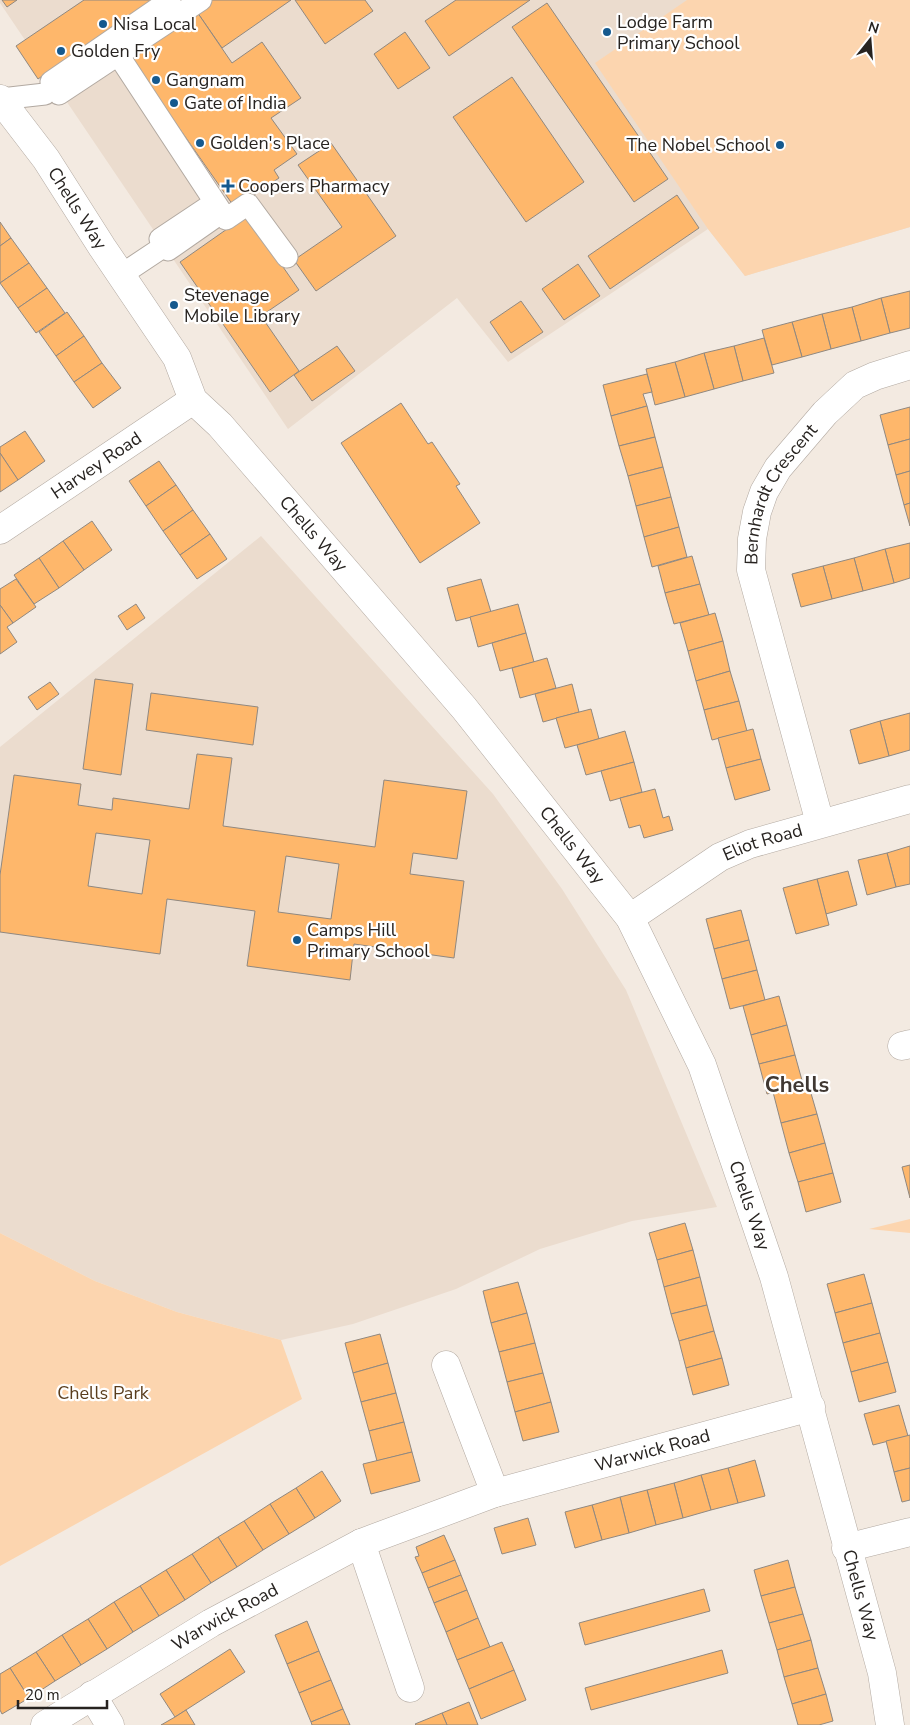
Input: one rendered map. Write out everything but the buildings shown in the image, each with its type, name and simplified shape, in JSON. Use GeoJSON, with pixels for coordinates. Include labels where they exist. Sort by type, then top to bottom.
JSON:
{"type":"FeatureCollection","features":[{"type":"Feature","properties":{"kind":"street"},"geometry":{"type":"LineString","coordinates":[[113,49],[170,0]]}},
{"type":"Feature","properties":{"kind":"street"},"geometry":{"type":"LineString","coordinates":[[113,49],[201,0]]}},
{"type":"Feature","properties":{"kind":"street"},"geometry":{"type":"LineString","coordinates":[[113,49],[226,219],[248,204],[288,257]]}},
{"type":"Feature","properties":{"kind":"street"},"geometry":{"type":"LineString","coordinates":[[0,99],[45,94]]}},
{"type":"Feature","properties":{"kind":"street","name":"Chells Way"},"geometry":{"type":"LineString","coordinates":[[0,99],[46,158],[121,275],[178,358],[194,400],[220,424],[464,708],[630,918],[702,1065],[774,1277],[846,1548],[882,1673],[890,1725]]}},
{"type":"Feature","properties":{"kind":"street"},"geometry":{"type":"LineString","coordinates":[[121,275],[157,251]]}},
{"type":"Feature","properties":{"kind":"street","name":"Bernhardt Crescent"},"geometry":{"type":"LineString","coordinates":[[820,823],[751,570],[752,539],[764,492],[778,468],[825,413],[854,385],[875,376],[910,366]]}},
{"type":"Feature","properties":{"kind":"street","name":"Harvey Road"},"geometry":{"type":"LineString","coordinates":[[0,530],[194,400]]}},
{"type":"Feature","properties":{"kind":"street","name":"Eliot Road"},"geometry":{"type":"LineString","coordinates":[[630,918],[720,857],[750,844],[910,799]]}},
{"type":"Feature","properties":{"kind":"street"},"geometry":{"type":"LineString","coordinates":[[446,1365],[495,1492]]}},
{"type":"Feature","properties":{"kind":"street","name":"Warwick Road"},"geometry":{"type":"LineString","coordinates":[[45,1725],[211,1623],[361,1543],[495,1492],[810,1407]]}},
{"type":"Feature","properties":{"kind":"street"},"geometry":{"type":"LineString","coordinates":[[846,1548],[910,1532]]}},
{"type":"Feature","properties":{"kind":"street"},"geometry":{"type":"LineString","coordinates":[[361,1543],[410,1688]]}},
{"type":"Feature","properties":{"kind":"street"},"geometry":{"type":"LineString","coordinates":[[92,1696],[110,1725]]}},
{"type":"Feature","properties":{"kind":"shaded area"},"geometry":{"type":"Polygon","coordinates":[[[0,0],[910,0],[910,227],[745,276],[708,229],[508,362],[457,298],[288,429],[0,3],[0,0]]]}},
{"type":"Feature","properties":{"kind":"shaded area","name":"Camps Hill Primary School"},"geometry":{"type":"Polygon","coordinates":[[[261,536],[493,794],[562,889],[626,990],[717,1207],[632,1221],[540,1249],[456,1289],[353,1324],[281,1340],[177,1312],[95,1281],[0,1233],[0,747],[261,536]]]}},
{"type":"Feature","properties":{"kind":"green space","name":"The Nobel School"},"geometry":{"type":"Polygon","coordinates":[[[687,0],[910,0],[910,227],[745,276],[708,229],[595,63],[687,0]]]}},
{"type":"Feature","properties":{"kind":"green space"},"geometry":{"type":"Polygon","coordinates":[[[910,1219],[910,1233],[869,1229],[910,1219]]]}},
{"type":"Feature","properties":{"kind":"green space","name":"Chells Park"},"geometry":{"type":"Polygon","coordinates":[[[0,1233],[95,1281],[177,1312],[281,1340],[302,1399],[0,1566],[0,1233]]]}},
{"type":"Feature","properties":{"kind":"place","name":"Nisa Local"},"geometry":{"type":"Point","coordinates":[103,24]}},
{"type":"Feature","properties":{"kind":"place","name":"Lodge Farm Primary School"},"geometry":{"type":"Point","coordinates":[607,32]}},
{"type":"Feature","properties":{"kind":"place","name":"Golden Fry"},"geometry":{"type":"Point","coordinates":[61,51]}},
{"type":"Feature","properties":{"kind":"place","name":"Gangnam"},"geometry":{"type":"Point","coordinates":[156,80]}},
{"type":"Feature","properties":{"kind":"place","name":"Gate of India"},"geometry":{"type":"Point","coordinates":[174,103]}},
{"type":"Feature","properties":{"kind":"place","name":"Golden's Place"},"geometry":{"type":"Point","coordinates":[200,143]}},
{"type":"Feature","properties":{"kind":"place","name":"The Nobel School"},"geometry":{"type":"Point","coordinates":[780,145]}},
{"type":"Feature","properties":{"kind":"place","name":"Coopers Pharmacy"},"geometry":{"type":"Point","coordinates":[228,186]}},
{"type":"Feature","properties":{"kind":"place","name":"Stevenage Mobile Library"},"geometry":{"type":"Point","coordinates":[174,305]}},
{"type":"Feature","properties":{"kind":"place","name":"Camps Hill Primary School"},"geometry":{"type":"Point","coordinates":[297,940]}},
{"type":"Feature","properties":{"kind":"district","name":"Chells"},"geometry":{"type":"Point","coordinates":[797,1084]}}]}
